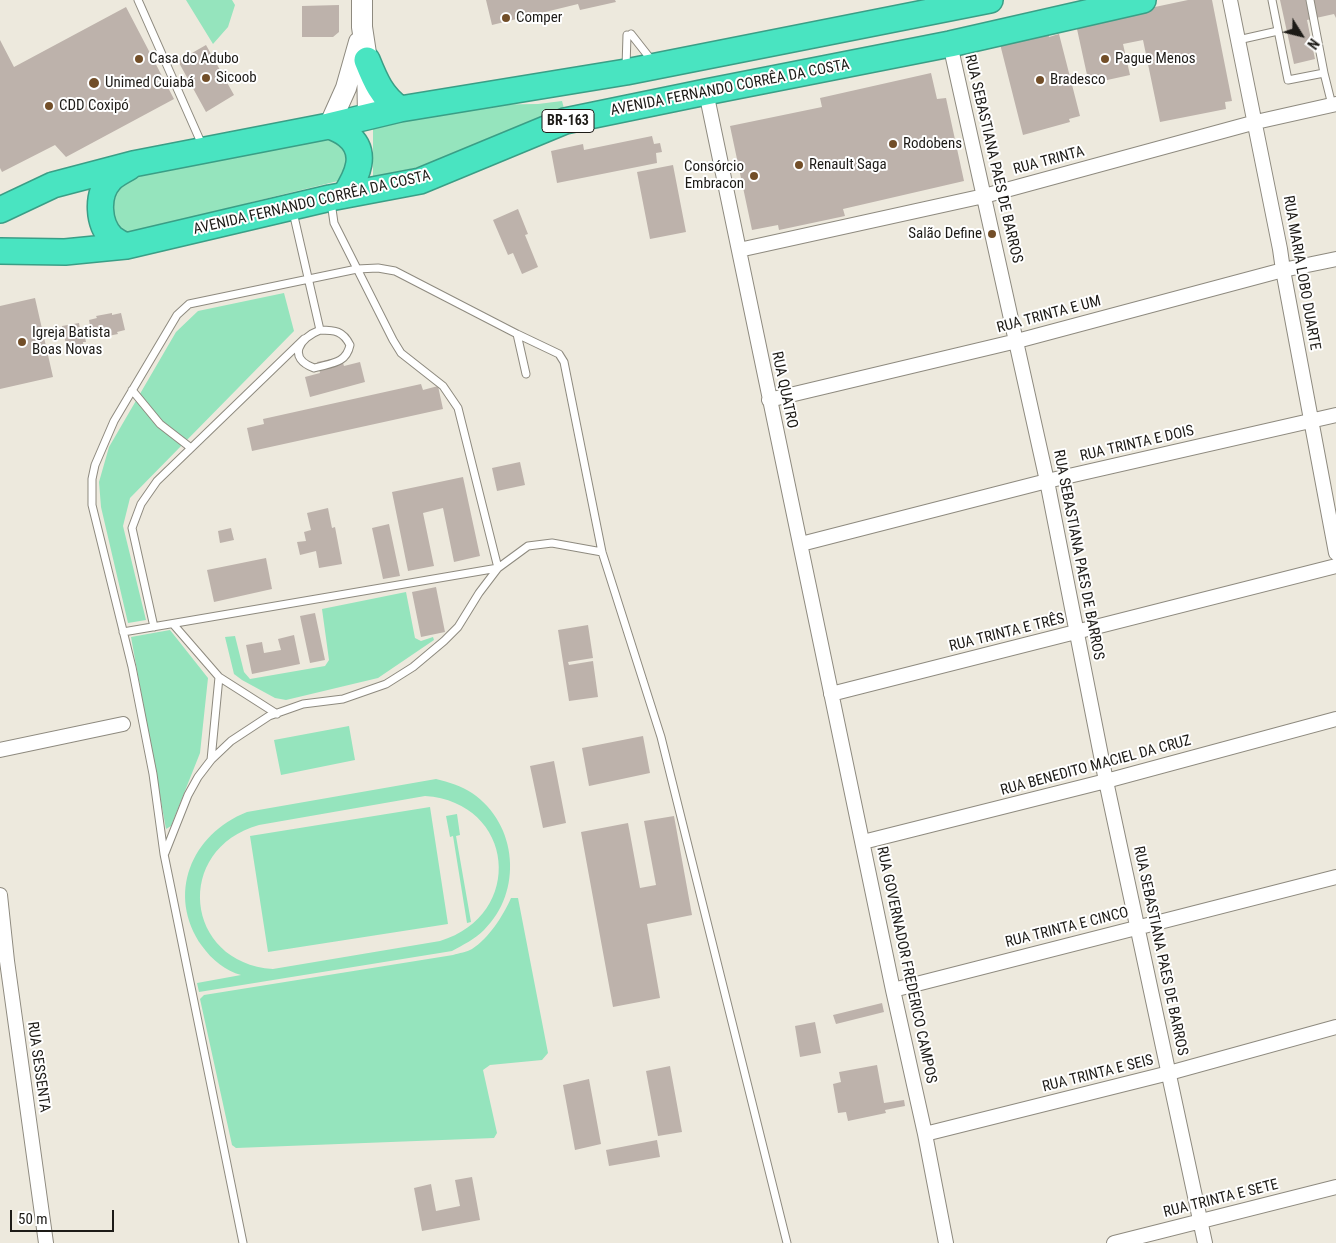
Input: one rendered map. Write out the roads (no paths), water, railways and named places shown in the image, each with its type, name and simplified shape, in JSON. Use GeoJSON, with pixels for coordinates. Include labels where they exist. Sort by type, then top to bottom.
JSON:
{"type":"FeatureCollection","features":[{"type":"Feature","properties":{"kind":"highway"},"geometry":{"type":"LineString","coordinates":[[0,210],[53,185],[133,164],[368,118],[400,109],[626,72],[990,0]]}},
{"type":"Feature","properties":{"kind":"highway","name":"AVENIDA FERNANDO CORRÊA DA COSTA"},"geometry":{"type":"LineString","coordinates":[[0,251],[65,252],[126,246],[338,196],[420,181],[565,121],[950,44],[1143,0]]}},
{"type":"Feature","properties":{"kind":"highway"},"geometry":{"type":"LineString","coordinates":[[367,60],[383,94],[390,103],[400,109]]}},
{"type":"Feature","properties":{"kind":"highway"},"geometry":{"type":"LineString","coordinates":[[338,196],[356,178],[368,118]]}},
{"type":"Feature","properties":{"kind":"highway"},"geometry":{"type":"LineString","coordinates":[[329,126],[346,134],[355,144],[360,160]]}},
{"type":"Feature","properties":{"kind":"highway"},"geometry":{"type":"LineString","coordinates":[[126,246],[113,238],[106,229],[100,212],[103,192],[109,180],[133,164]]}},
{"type":"Feature","properties":{"kind":"main road"},"geometry":{"type":"LineString","coordinates":[[362,0],[362,27],[367,60],[368,118]]}},
{"type":"Feature","properties":{"kind":"main road"},"geometry":{"type":"LineString","coordinates":[[329,126],[346,88],[354,64],[362,27]]}},
{"type":"Feature","properties":{"kind":"street","name":"RUA MARIA LOBO DUARTE"},"geometry":{"type":"LineString","coordinates":[[1230,0],[1256,122],[1336,553]]}},
{"type":"Feature","properties":{"kind":"street","name":"RUA SEBASTIANA PAES DE BARROS"},"geometry":{"type":"LineString","coordinates":[[950,44],[1047,481],[1106,781],[1205,1243]]}},
{"type":"Feature","properties":{"kind":"street","name":"RUA QUATRO"},"geometry":{"type":"LineString","coordinates":[[706,92],[832,694]]}},
{"type":"Feature","properties":{"kind":"street","name":"RUA TRINTA"},"geometry":{"type":"LineString","coordinates":[[739,250],[984,196],[1256,122],[1334,104]]}},
{"type":"Feature","properties":{"kind":"street","name":"RUA TRINTA E UM"},"geometry":{"type":"LineString","coordinates":[[769,400],[1017,341],[1283,270],[1336,259]]}},
{"type":"Feature","properties":{"kind":"street","name":"RUA TRINTA E DOIS"},"geometry":{"type":"LineString","coordinates":[[801,544],[1047,481],[1336,415]]}},
{"type":"Feature","properties":{"kind":"street","name":"RUA TRINTA E TRÊS"},"geometry":{"type":"LineString","coordinates":[[832,694],[1336,566]]}},
{"type":"Feature","properties":{"kind":"street","name":"RUA GOVERNADOR FREDERICO CAMPOS"},"geometry":{"type":"LineString","coordinates":[[832,694],[893,990],[925,1134],[946,1243]]}},
{"type":"Feature","properties":{"kind":"street","name":"RUA BENEDITO MACIEL DA CRUZ"},"geometry":{"type":"LineString","coordinates":[[863,842],[1106,781],[1336,719]]}},
{"type":"Feature","properties":{"kind":"street"},"geometry":{"type":"LineString","coordinates":[[0,750],[123,724]]}},
{"type":"Feature","properties":{"kind":"street","name":"RUA TRINTA E CINCO"},"geometry":{"type":"LineString","coordinates":[[893,990],[1336,877]]}},
{"type":"Feature","properties":{"kind":"street","name":"RUA SESSENTA"},"geometry":{"type":"LineString","coordinates":[[0,895],[4,961],[46,1243]]}},
{"type":"Feature","properties":{"kind":"street","name":"RUA TRINTA E SEIS"},"geometry":{"type":"LineString","coordinates":[[925,1134],[1169,1073],[1336,1027]]}},
{"type":"Feature","properties":{"kind":"street","name":"RUA TRINTA E SETE"},"geometry":{"type":"LineString","coordinates":[[1114,1243],[1336,1186]]}},
{"type":"Feature","properties":{"kind":"lane"},"geometry":{"type":"LineString","coordinates":[[138,0],[204,149]]}},
{"type":"Feature","properties":{"kind":"lane"},"geometry":{"type":"LineString","coordinates":[[1272,0],[1288,80],[1324,73]]}},
{"type":"Feature","properties":{"kind":"lane"},"geometry":{"type":"LineString","coordinates":[[1310,0],[1324,73],[1334,104]]}},
{"type":"Feature","properties":{"kind":"lane"},"geometry":{"type":"LineString","coordinates":[[1238,40],[1278,31]]}},
{"type":"Feature","properties":{"kind":"lane"},"geometry":{"type":"LineString","coordinates":[[626,72],[629,35],[657,66]]}},
{"type":"Feature","properties":{"kind":"lane"},"geometry":{"type":"LineString","coordinates":[[338,196],[334,223],[392,340],[401,353],[443,386],[458,408],[498,568]]}},
{"type":"Feature","properties":{"kind":"lane"},"geometry":{"type":"LineString","coordinates":[[292,207],[320,330]]}},
{"type":"Feature","properties":{"kind":"lane"},"geometry":{"type":"LineString","coordinates":[[242,1243],[164,854],[153,774],[123,632],[92,505],[92,479],[95,464],[114,421],[177,315],[189,304],[357,269],[378,268],[395,271],[559,354],[564,362],[602,552],[661,737],[787,1243]]}},
{"type":"Feature","properties":{"kind":"lane"},"geometry":{"type":"LineString","coordinates":[[154,627],[132,528],[141,504],[158,481],[304,338],[320,330],[330,330],[344,334],[350,345],[344,360],[314,368],[308,366],[298,356],[298,350],[304,338]]}},
{"type":"Feature","properties":{"kind":"lane"},"geometry":{"type":"LineString","coordinates":[[517,334],[526,374]]}},
{"type":"Feature","properties":{"kind":"lane"},"geometry":{"type":"LineString","coordinates":[[132,390],[160,424],[191,448]]}},
{"type":"Feature","properties":{"kind":"lane"},"geometry":{"type":"LineString","coordinates":[[164,854],[188,795],[198,777],[211,760],[231,741],[269,716],[303,704],[343,699],[386,684],[413,667],[444,641],[458,626],[498,568],[528,546],[552,543],[602,552]]}},
{"type":"Feature","properties":{"kind":"lane"},"geometry":{"type":"LineString","coordinates":[[123,632],[498,568]]}},
{"type":"Feature","properties":{"kind":"lane"},"geometry":{"type":"LineString","coordinates":[[173,624],[219,677],[277,714]]}},
{"type":"Feature","properties":{"kind":"lane"},"geometry":{"type":"LineString","coordinates":[[211,760],[219,677]]}},
{"type":"Feature","properties":{"kind":"place","name":"Comper"},"geometry":{"type":"Point","coordinates":[506,18]}},
{"type":"Feature","properties":{"kind":"place","name":"Casa do Adubo"},"geometry":{"type":"Point","coordinates":[139,59]}},
{"type":"Feature","properties":{"kind":"place","name":"Pague Menos"},"geometry":{"type":"Point","coordinates":[1105,59]}},
{"type":"Feature","properties":{"kind":"place","name":"Sicoob"},"geometry":{"type":"Point","coordinates":[206,78]}},
{"type":"Feature","properties":{"kind":"place","name":"Bradesco"},"geometry":{"type":"Point","coordinates":[1040,80]}},
{"type":"Feature","properties":{"kind":"place","name":"Unimed Cuiabá"},"geometry":{"type":"Point","coordinates":[94,83]}},
{"type":"Feature","properties":{"kind":"place","name":"CDD Coxipó"},"geometry":{"type":"Point","coordinates":[49,106]}},
{"type":"Feature","properties":{"kind":"place","name":"Rodobens"},"geometry":{"type":"Point","coordinates":[893,144]}},
{"type":"Feature","properties":{"kind":"place","name":"Renault Saga"},"geometry":{"type":"Point","coordinates":[799,165]}},
{"type":"Feature","properties":{"kind":"place","name":"Consórcio Embracon"},"geometry":{"type":"Point","coordinates":[754,176]}},
{"type":"Feature","properties":{"kind":"place","name":"Salão Define"},"geometry":{"type":"Point","coordinates":[992,234]}},
{"type":"Feature","properties":{"kind":"place","name":"Igreja Batista Boas Novas"},"geometry":{"type":"Point","coordinates":[22,342]}}]}
